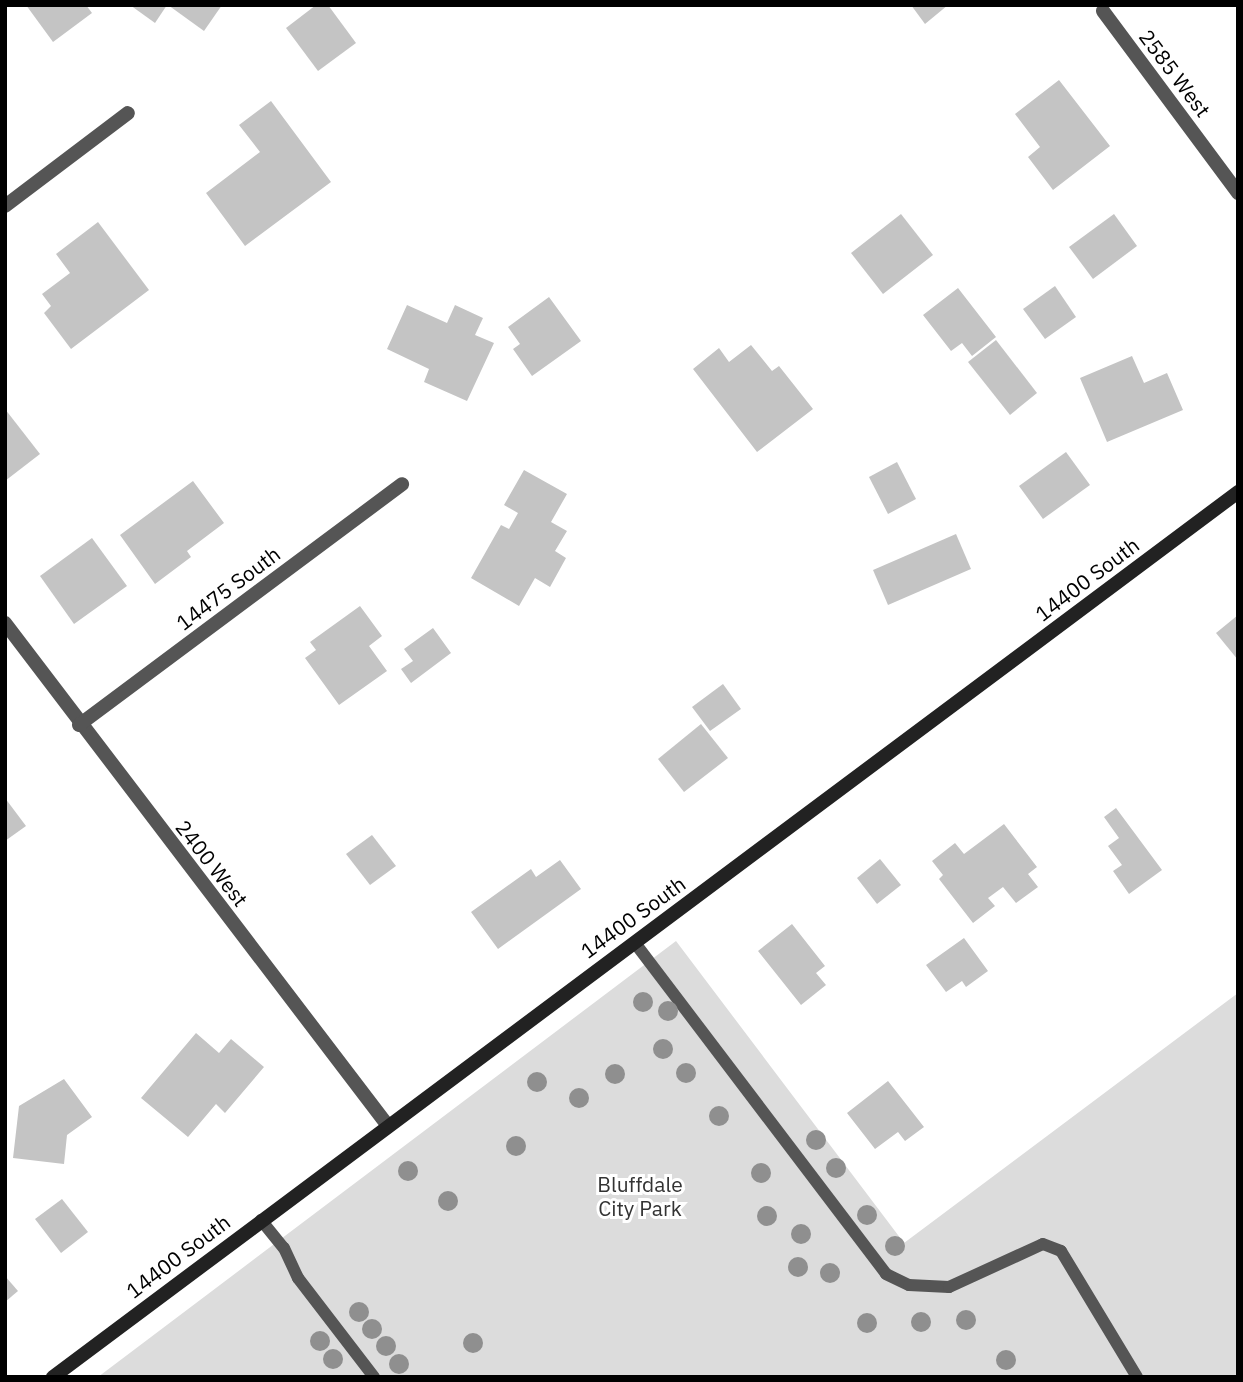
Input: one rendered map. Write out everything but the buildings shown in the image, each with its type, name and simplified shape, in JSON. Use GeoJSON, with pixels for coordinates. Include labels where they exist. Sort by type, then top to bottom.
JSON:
{"type":"FeatureCollection","features":[{"type":"Feature","properties":{"kind":"main road","name":"14400 South"},"geometry":{"type":"LineString","coordinates":[[53,1377],[1238,492]]}},
{"type":"Feature","properties":{"kind":"street","name":"2585 West"},"geometry":{"type":"LineString","coordinates":[[1099,8],[1238,193]]}},
{"type":"Feature","properties":{"kind":"street"},"geometry":{"type":"LineString","coordinates":[[5,206],[128,113]]}},
{"type":"Feature","properties":{"kind":"street","name":"14475 South"},"geometry":{"type":"LineString","coordinates":[[79,725],[402,484]]}},
{"type":"Feature","properties":{"kind":"street","name":"2400 West"},"geometry":{"type":"LineString","coordinates":[[5,623],[79,725],[388,1126]]}},
{"type":"Feature","properties":{"kind":"lane"},"geometry":{"type":"LineString","coordinates":[[635,943],[886,1274],[909,1286],[949,1287],[1043,1244],[1060,1251],[1137,1377]]}},
{"type":"Feature","properties":{"kind":"lane"},"geometry":{"type":"LineString","coordinates":[[261,1220],[284,1248],[298,1278],[374,1377]]}},
{"type":"Feature","properties":{"kind":"green space","name":"Bluffdale City Park"},"geometry":{"type":"Polygon","coordinates":[[[676,941],[904,1243],[1238,993],[1238,1377],[98,1377],[676,941]]]}}]}
